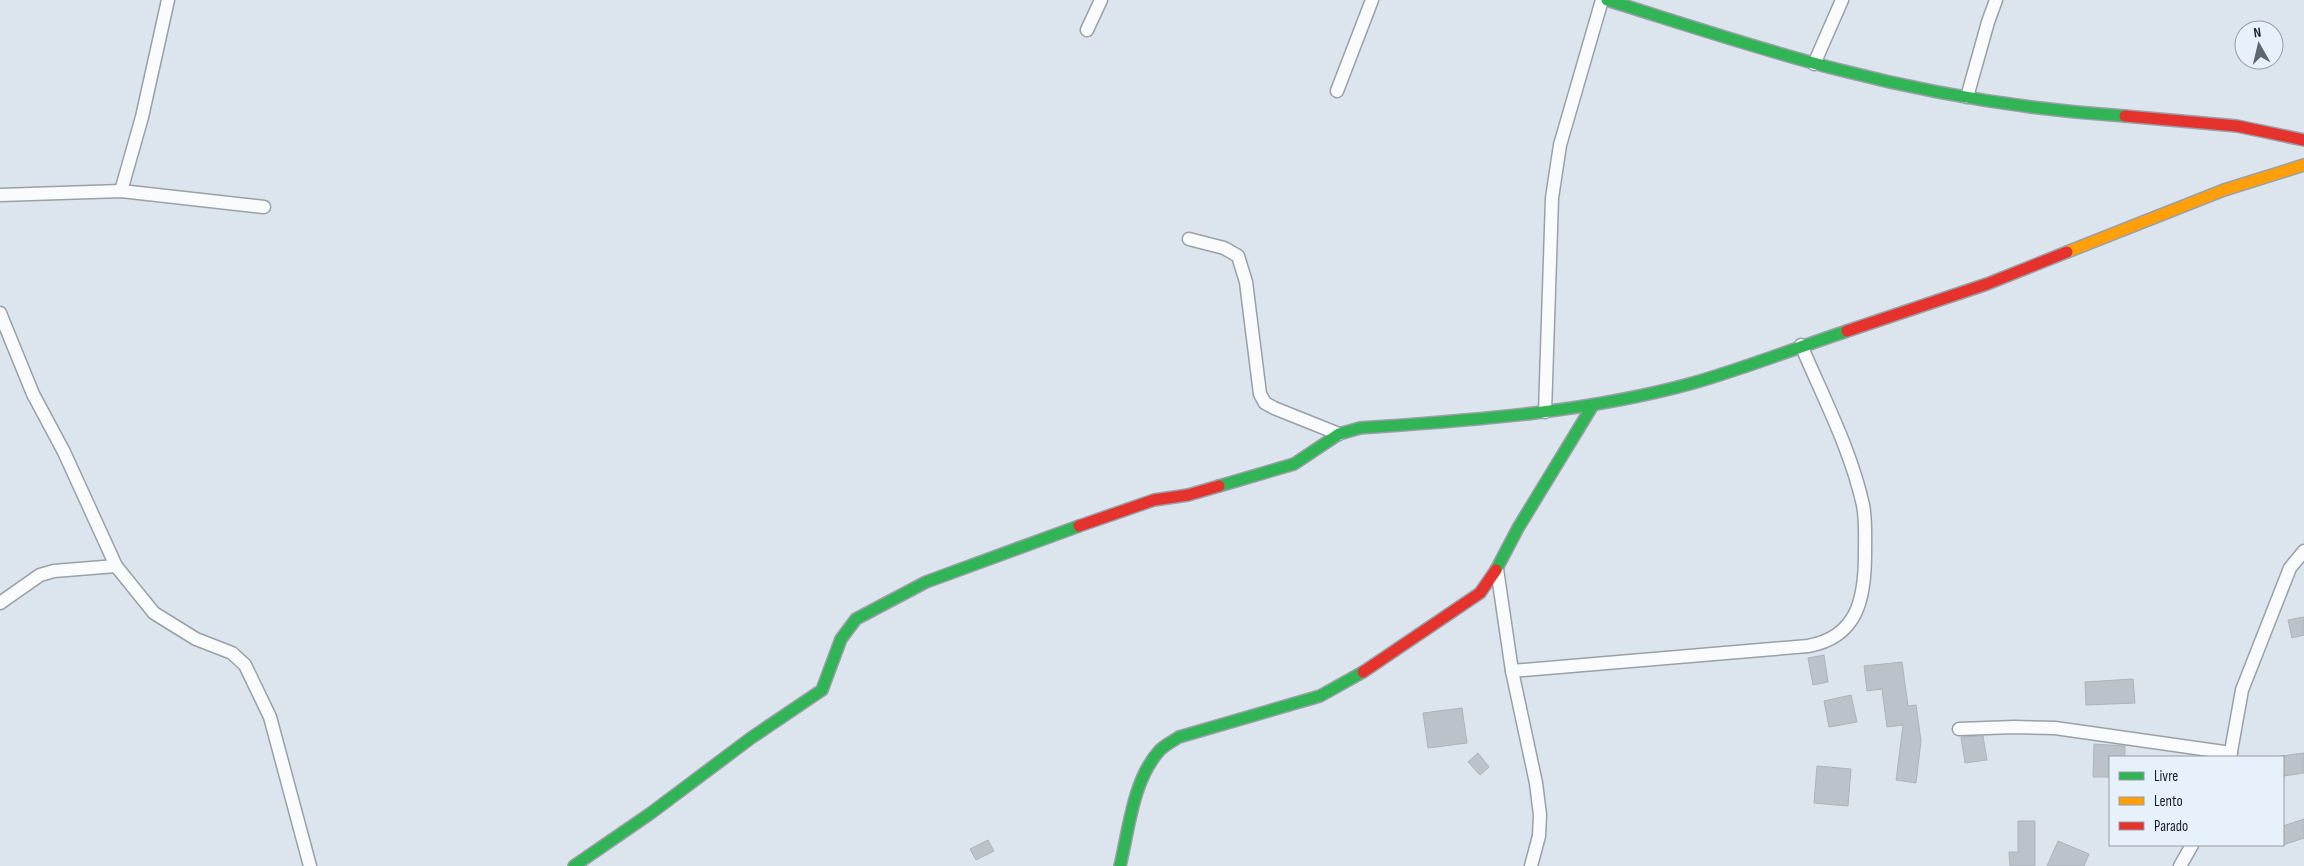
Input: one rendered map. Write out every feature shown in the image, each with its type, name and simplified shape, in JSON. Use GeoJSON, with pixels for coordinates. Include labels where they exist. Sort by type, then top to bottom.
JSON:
{"type":"FeatureCollection","features":[{"type":"Feature","properties":{"kind":"street"},"geometry":{"type":"LineString","coordinates":[[121,191],[142,117],[168,0]]}},
{"type":"Feature","properties":{"kind":"street"},"geometry":{"type":"LineString","coordinates":[[1087,30],[1101,0]]}},
{"type":"Feature","properties":{"kind":"street"},"geometry":{"type":"LineString","coordinates":[[1337,91],[1372,0]]}},
{"type":"Feature","properties":{"kind":"street"},"geometry":{"type":"LineString","coordinates":[[1545,412],[1552,198],[1560,144],[1602,0]]}},
{"type":"Feature","properties":{"kind":"street"},"geometry":{"type":"LineString","coordinates":[[1607,0],[1814,64],[1967,97],[2034,107],[2230,125],[2274,131],[2304,140]]}},
{"type":"Feature","properties":{"kind":"street"},"geometry":{"type":"LineString","coordinates":[[1814,64],[1842,0]]}},
{"type":"Feature","properties":{"kind":"street"},"geometry":{"type":"LineString","coordinates":[[1967,97],[1996,0]]}},
{"type":"Feature","properties":{"kind":"street"},"geometry":{"type":"LineString","coordinates":[[574,866],[651,813],[751,738],[822,690],[841,639],[856,619],[926,582],[1009,550],[1154,500],[1188,495],[1294,464],[1339,434],[1368,427],[1521,416],[1594,405],[1693,383],[1801,345],[1987,284],[2090,245],[2224,190],[2304,165]]}},
{"type":"Feature","properties":{"kind":"street"},"geometry":{"type":"LineString","coordinates":[[0,195],[121,191],[264,207]]}},
{"type":"Feature","properties":{"kind":"street"},"geometry":{"type":"LineString","coordinates":[[1189,239],[1224,248],[1238,256],[1246,282],[1257,383],[1265,403],[1339,434]]}},
{"type":"Feature","properties":{"kind":"street"},"geometry":{"type":"LineString","coordinates":[[0,312],[33,394],[64,452],[116,566],[154,613],[196,640],[232,653],[245,664],[270,717],[310,866]]}},
{"type":"Feature","properties":{"kind":"street"},"geometry":{"type":"LineString","coordinates":[[1512,671],[1808,646],[1833,638],[1854,619],[1860,606],[1865,580],[1863,505],[1844,446],[1801,345]]}},
{"type":"Feature","properties":{"kind":"street"},"geometry":{"type":"LineString","coordinates":[[1120,866],[1140,788],[1149,766],[1160,750],[1179,737],[1320,696],[1352,680],[1480,593],[1497,569],[1518,528],[1594,405]]}},
{"type":"Feature","properties":{"kind":"street"},"geometry":{"type":"LineString","coordinates":[[1959,729],[2055,728],[2231,755],[2242,690],[2290,568],[2304,551]]}},
{"type":"Feature","properties":{"kind":"street"},"geometry":{"type":"LineString","coordinates":[[0,603],[40,575],[54,571],[116,566]]}},
{"type":"Feature","properties":{"kind":"street"},"geometry":{"type":"LineString","coordinates":[[1497,569],[1512,671],[1536,784],[1540,815],[1539,836],[1530,866]]}},
{"type":"Feature","properties":{"kind":"street"},"geometry":{"type":"LineString","coordinates":[[2180,866],[2191,846]]}},
{"type":"Feature","properties":{"kind":"building"},"geometry":{"type":"Polygon","coordinates":[[[2304,617],[2304,635],[2292,638],[2288,620],[2304,617]]]}},
{"type":"Feature","properties":{"kind":"building"},"geometry":{"type":"Polygon","coordinates":[[[1824,655],[1828,682],[1813,685],[1808,658],[1824,655]]]}},
{"type":"Feature","properties":{"kind":"building"},"geometry":{"type":"Polygon","coordinates":[[[1902,662],[1908,706],[1916,705],[1921,741],[1916,783],[1896,780],[1903,725],[1887,727],[1882,689],[1867,691],[1864,666],[1902,662]]]}},
{"type":"Feature","properties":{"kind":"building"},"geometry":{"type":"Polygon","coordinates":[[[2133,679],[2135,703],[2086,705],[2085,682],[2133,679]]]}},
{"type":"Feature","properties":{"kind":"building"},"geometry":{"type":"Polygon","coordinates":[[[1851,695],[1857,722],[1829,727],[1824,701],[1851,695]]]}},
{"type":"Feature","properties":{"kind":"building"},"geometry":{"type":"Polygon","coordinates":[[[1462,708],[1467,743],[1428,748],[1423,713],[1462,708]]]}},
{"type":"Feature","properties":{"kind":"building"},"geometry":{"type":"Polygon","coordinates":[[[1983,736],[1987,760],[1965,763],[1961,737],[1983,736]]]}},
{"type":"Feature","properties":{"kind":"building"},"geometry":{"type":"Polygon","coordinates":[[[2094,744],[2125,746],[2125,756],[2109,756],[2109,777],[2093,777],[2094,744]]]}},
{"type":"Feature","properties":{"kind":"building"},"geometry":{"type":"Polygon","coordinates":[[[1478,753],[1489,767],[1480,775],[1468,762],[1478,753]]]}},
{"type":"Feature","properties":{"kind":"building"},"geometry":{"type":"Polygon","coordinates":[[[2304,753],[2304,773],[2284,776],[2284,756],[2281,756],[2304,753]]]}},
{"type":"Feature","properties":{"kind":"building"},"geometry":{"type":"Polygon","coordinates":[[[1817,766],[1851,769],[1848,806],[1814,803],[1817,766]]]}},
{"type":"Feature","properties":{"kind":"building"},"geometry":{"type":"Polygon","coordinates":[[[2304,819],[2304,838],[2284,845],[2284,826],[2304,819]]]}},
{"type":"Feature","properties":{"kind":"building"},"geometry":{"type":"Polygon","coordinates":[[[2018,821],[2035,821],[2035,866],[2010,866],[2009,852],[2018,852],[2018,821]]]}},
{"type":"Feature","properties":{"kind":"building"},"geometry":{"type":"Polygon","coordinates":[[[988,840],[994,851],[976,860],[970,849],[988,840]]]}},
{"type":"Feature","properties":{"kind":"building"},"geometry":{"type":"Polygon","coordinates":[[[2058,841],[2089,854],[2084,866],[2047,866],[2058,841]]]}},
{"type":"Feature","properties":{"kind":"traffic: fast"},"geometry":{"type":"LineString","coordinates":[[1607,0],[1781,54],[1875,79],[1981,100],[2053,110],[2125,116]]}},
{"type":"Feature","properties":{"kind":"traffic: fast"},"geometry":{"type":"LineString","coordinates":[[1219,486],[1294,464],[1339,434],[1360,428],[1528,414],[1611,402],[1693,383],[1847,331]]}},
{"type":"Feature","properties":{"kind":"traffic: fast"},"geometry":{"type":"LineString","coordinates":[[1496,570],[1518,528],[1593,405]]}},
{"type":"Feature","properties":{"kind":"traffic: fast"},"geometry":{"type":"LineString","coordinates":[[574,866],[651,813],[751,738],[822,690],[841,639],[856,619],[926,582],[1079,526]]}},
{"type":"Feature","properties":{"kind":"traffic: fast"},"geometry":{"type":"LineString","coordinates":[[1120,866],[1129,821],[1138,790],[1151,762],[1162,748],[1179,737],[1320,696],[1363,672]]}},
{"type":"Feature","properties":{"kind":"traffic: slow"},"geometry":{"type":"LineString","coordinates":[[2067,252],[2224,190],[2304,165]]}},
{"type":"Feature","properties":{"kind":"traffic: jam"},"geometry":{"type":"LineString","coordinates":[[2125,116],[2237,126],[2304,140]]}},
{"type":"Feature","properties":{"kind":"traffic: jam"},"geometry":{"type":"LineString","coordinates":[[1847,331],[1987,284],[2067,252]]}},
{"type":"Feature","properties":{"kind":"traffic: jam"},"geometry":{"type":"LineString","coordinates":[[1079,526],[1154,500],[1188,495],[1219,486]]}},
{"type":"Feature","properties":{"kind":"traffic: jam"},"geometry":{"type":"LineString","coordinates":[[1363,672],[1480,593],[1496,570]]}}]}
